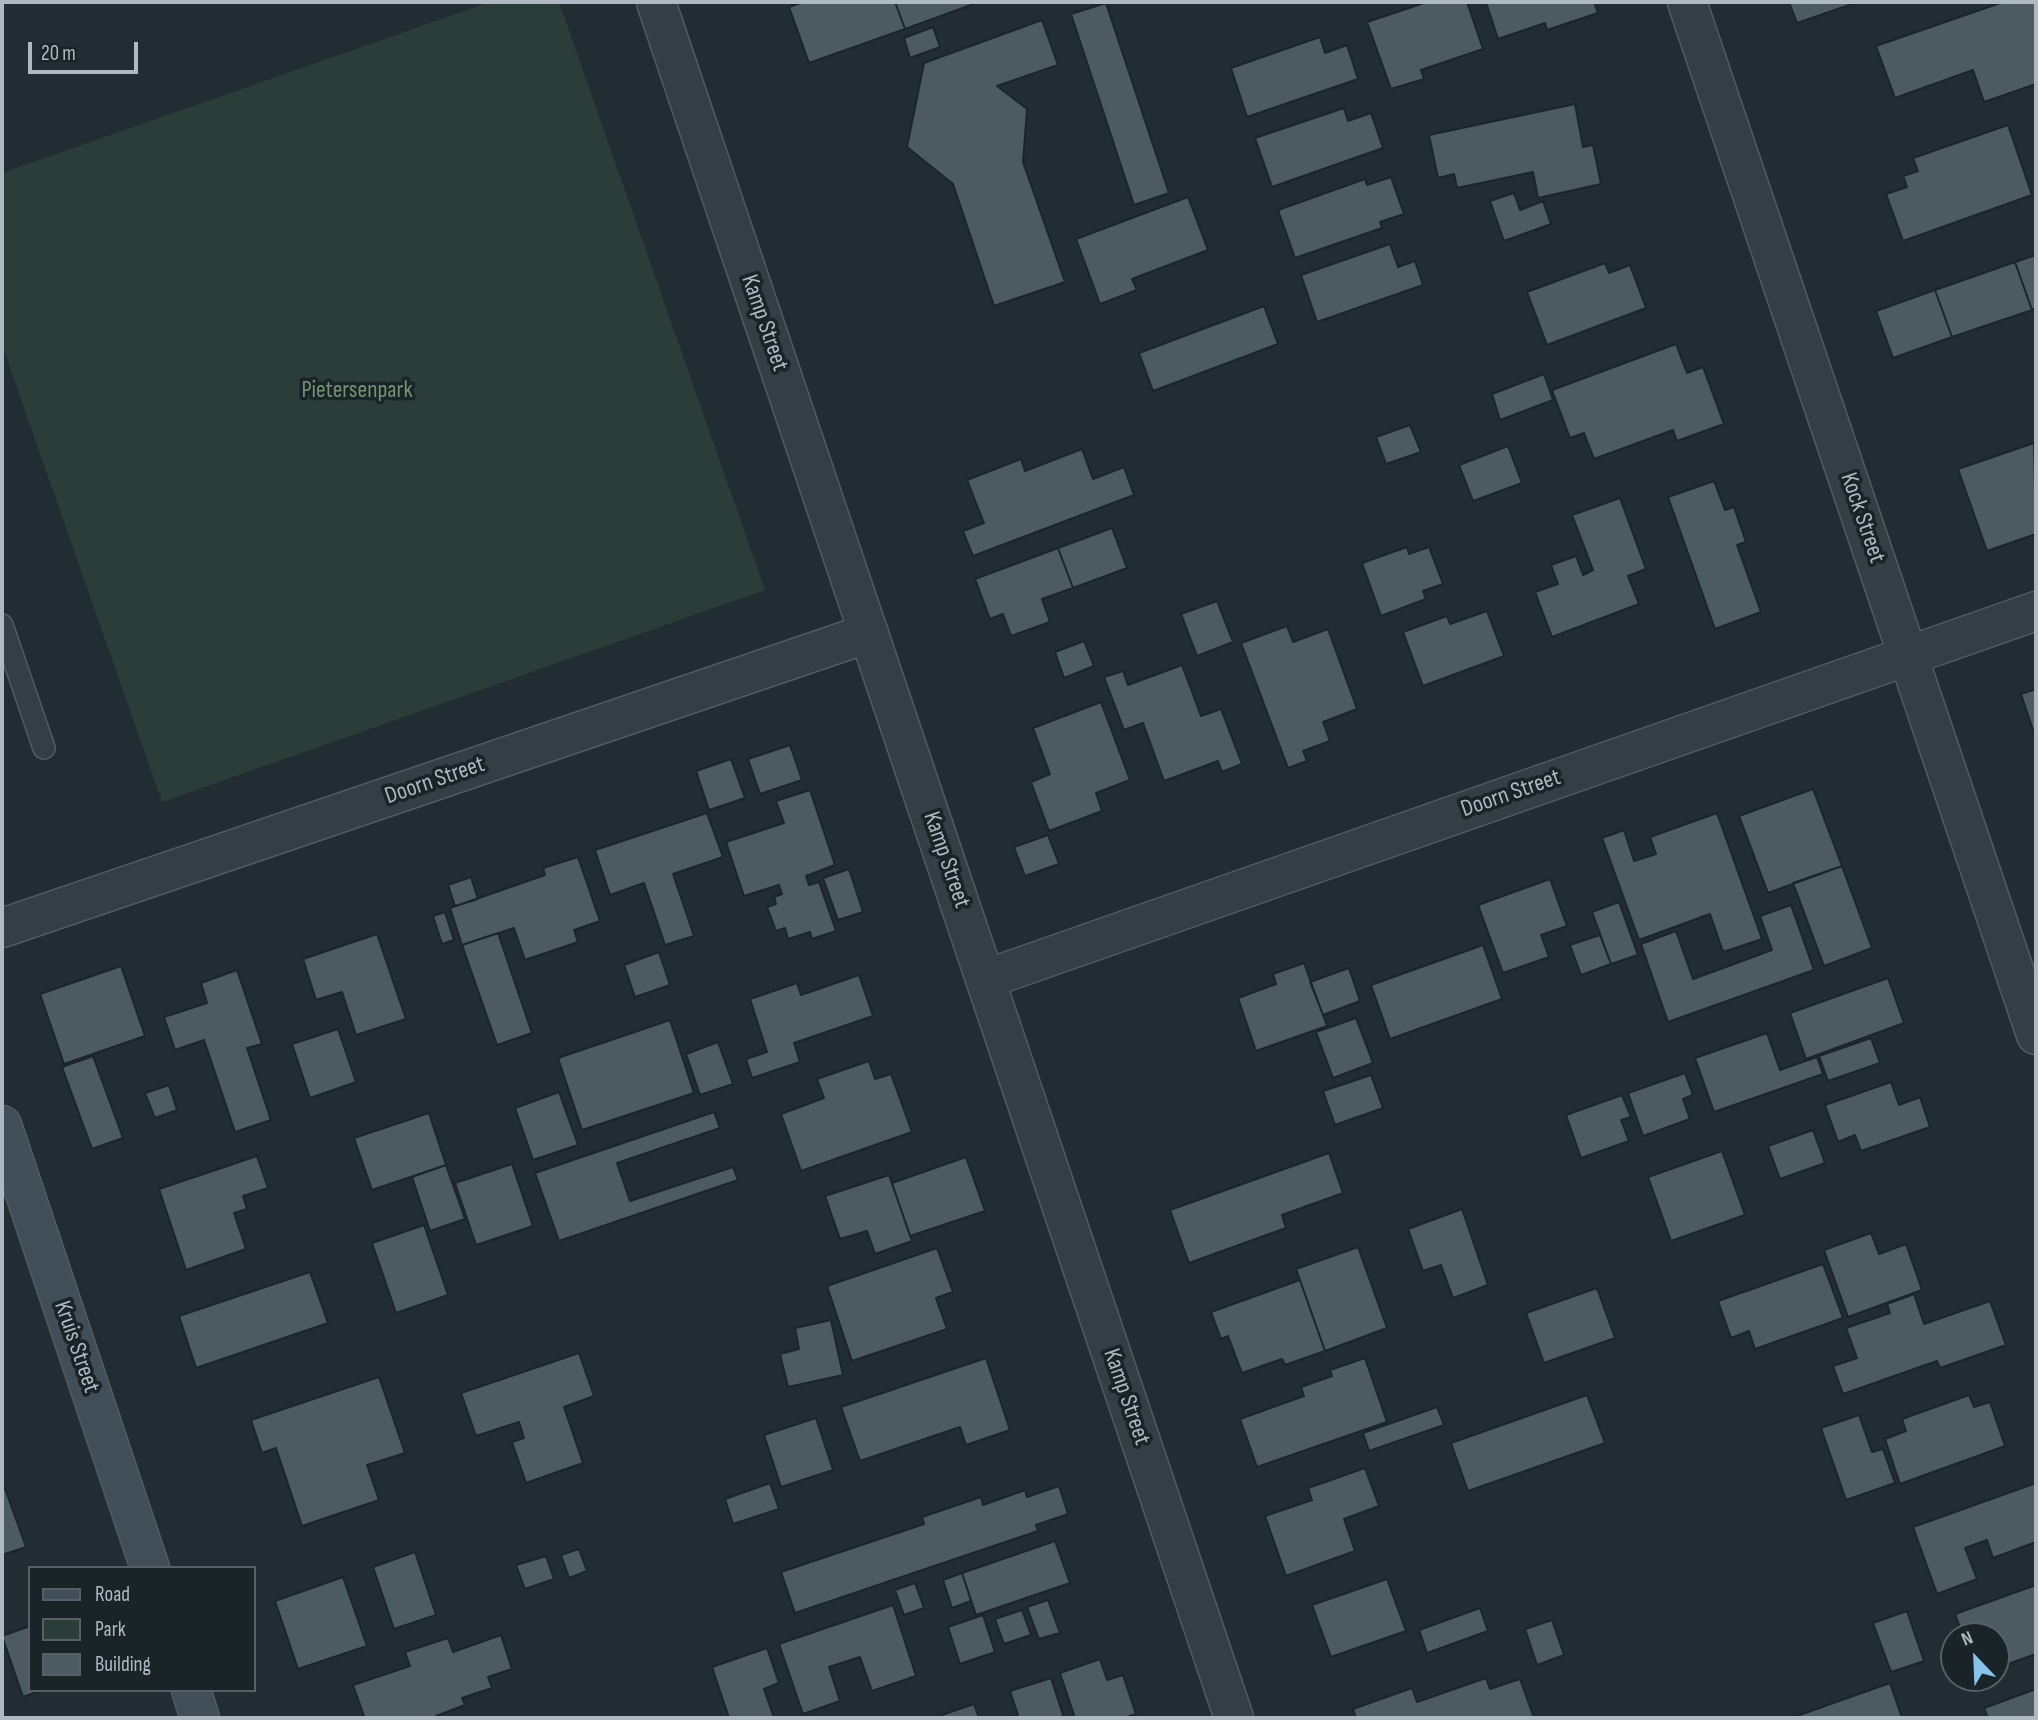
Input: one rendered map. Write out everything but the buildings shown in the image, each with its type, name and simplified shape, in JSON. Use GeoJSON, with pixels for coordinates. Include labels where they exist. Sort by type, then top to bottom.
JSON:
{"type":"FeatureCollection","features":[{"type":"Feature","properties":{"kind":"street","name":"Kamp Street"},"geometry":{"type":"LineString","coordinates":[[656,2],[1234,1718]]}},
{"type":"Feature","properties":{"kind":"street","name":"Kock Street"},"geometry":{"type":"LineString","coordinates":[[1687,2],[2036,1035]]}},
{"type":"Feature","properties":{"kind":"street","name":"Doorn Street"},"geometry":{"type":"LineString","coordinates":[[986,979],[2036,611]]}},
{"type":"Feature","properties":{"kind":"street","name":"Doorn Street"},"geometry":{"type":"LineString","coordinates":[[2,928],[869,633]]}},
{"type":"Feature","properties":{"kind":"street","name":"Kruis Street"},"geometry":{"type":"LineString","coordinates":[[2,1125],[149,1566]]}},
{"type":"Feature","properties":{"kind":"street"},"geometry":{"type":"LineString","coordinates":[[192,1692],[200,1718]]}},
{"type":"Feature","properties":{"kind":"lane"},"geometry":{"type":"LineString","coordinates":[[2,625],[44,748]]}},
{"type":"Feature","properties":{"kind":"green space","name":"Pietersenpark"},"geometry":{"type":"Polygon","coordinates":[[[490,2],[559,2],[765,590],[162,802],[2,345],[2,173],[490,2]]]}}]}
